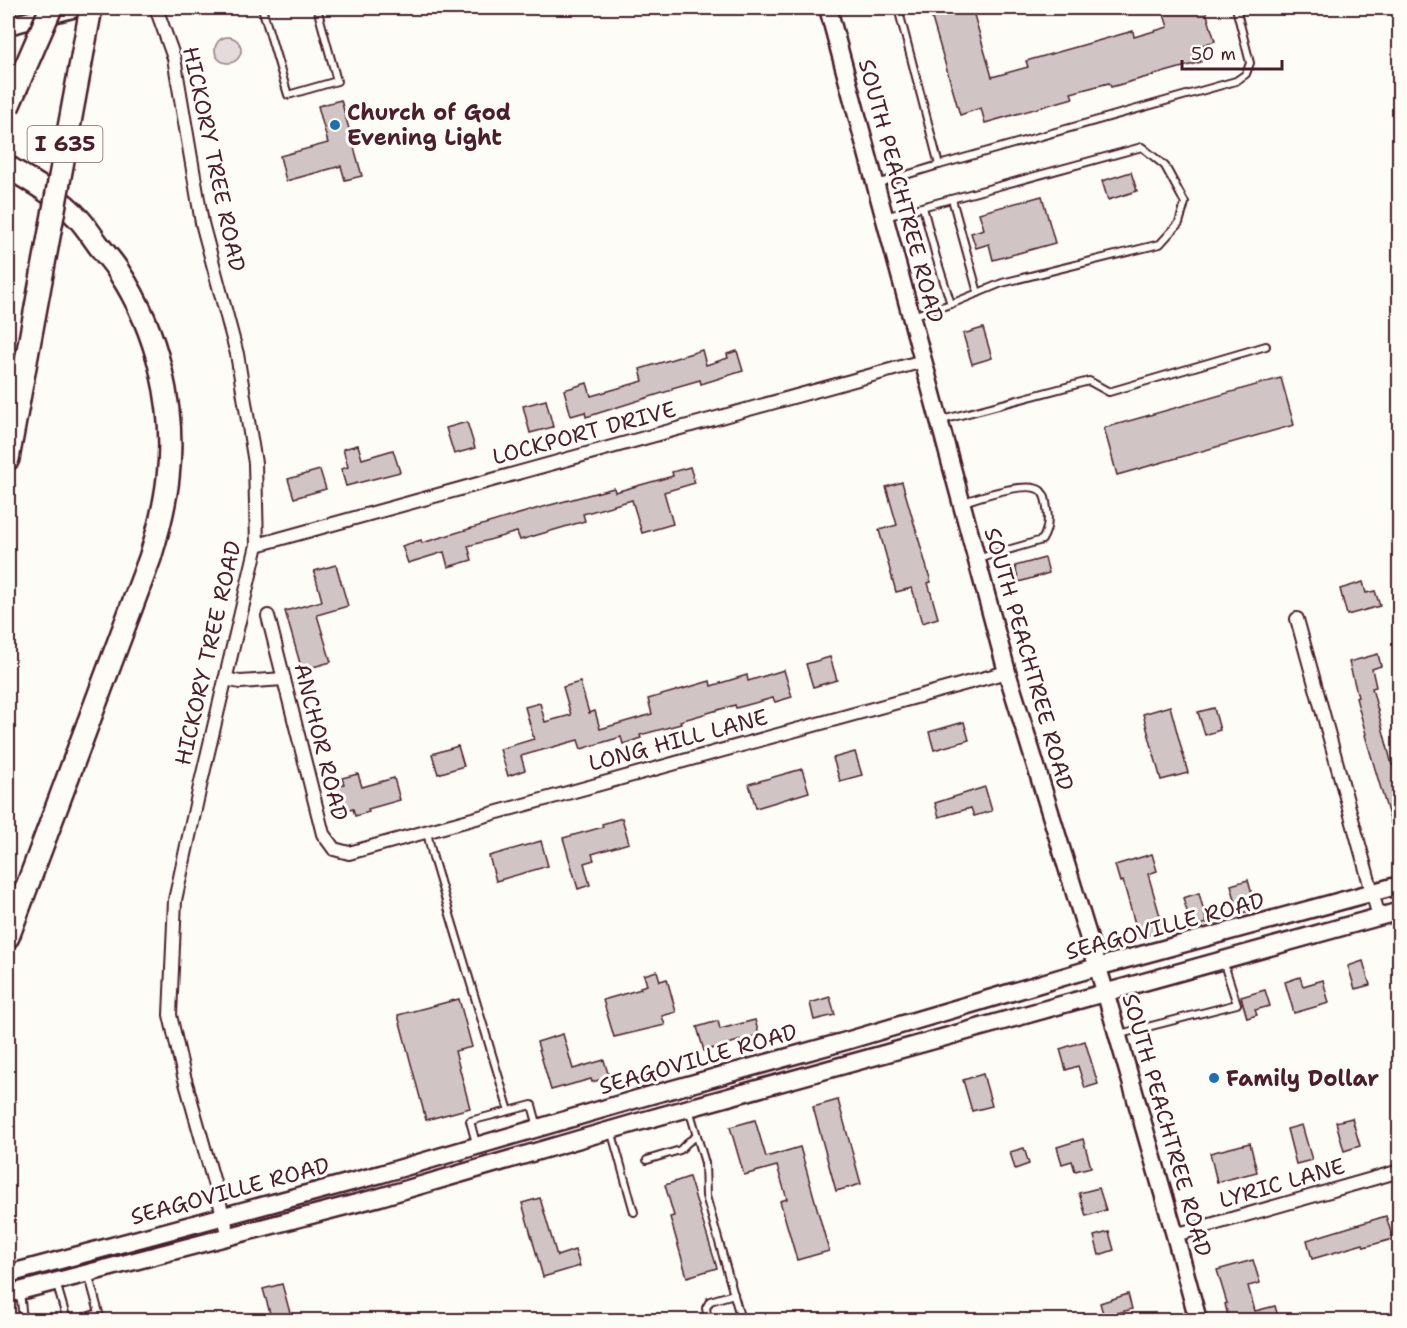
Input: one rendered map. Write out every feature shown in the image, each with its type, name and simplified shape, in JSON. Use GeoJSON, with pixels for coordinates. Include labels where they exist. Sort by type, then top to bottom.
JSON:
{"type":"FeatureCollection","features":[{"type":"Feature","properties":{"kind":"highway"},"geometry":{"type":"LineString","coordinates":[[8,107],[51,8]]}},
{"type":"Feature","properties":{"kind":"highway","name":"I 635"},"geometry":{"type":"LineString","coordinates":[[8,459],[91,8]]}},
{"type":"Feature","properties":{"kind":"highway"},"geometry":{"type":"LineString","coordinates":[[8,167],[44,188],[78,218],[120,273],[140,310],[156,350],[165,393],[170,436],[168,477],[153,549],[8,937]]}},
{"type":"Feature","properties":{"kind":"main road"},"geometry":{"type":"LineString","coordinates":[[8,26],[76,8]]}},
{"type":"Feature","properties":{"kind":"main road","name":"SOUTH PEACHTREE ROAD"},"geometry":{"type":"LineString","coordinates":[[828,8],[1007,672],[1118,1034],[1198,1320]]}},
{"type":"Feature","properties":{"kind":"main road","name":"SEAGOVILLE ROAD"},"geometry":{"type":"LineString","coordinates":[[8,1274],[405,1167],[1097,967],[1400,885]]}},
{"type":"Feature","properties":{"kind":"main road","name":"SEAGOVILLE ROAD"},"geometry":{"type":"LineString","coordinates":[[14,1292],[411,1188],[1105,991],[1400,911]]}},
{"type":"Feature","properties":{"kind":"main road"},"geometry":{"type":"LineString","coordinates":[[846,1041],[853,1064]]}},
{"type":"Feature","properties":{"kind":"main road"},"geometry":{"type":"LineString","coordinates":[[721,1076],[728,1097]]}},
{"type":"Feature","properties":{"kind":"main road"},"geometry":{"type":"LineString","coordinates":[[405,1167],[411,1188]]}},
{"type":"Feature","properties":{"kind":"main road"},"geometry":{"type":"LineString","coordinates":[[51,1262],[56,1281]]}},
{"type":"Feature","properties":{"kind":"street","name":"HICKORY TREE ROAD"},"geometry":{"type":"LineString","coordinates":[[156,8],[174,58],[202,223],[237,354],[255,464],[257,545],[175,900],[170,1015],[186,1085],[229,1236]]}},
{"type":"Feature","properties":{"kind":"street","name":"LOCKPORT DRIVE"},"geometry":{"type":"LineString","coordinates":[[257,545],[923,361]]}},
{"type":"Feature","properties":{"kind":"street","name":"ANCHOR ROAD"},"geometry":{"type":"LineString","coordinates":[[268,616],[322,834],[334,849],[349,854],[360,851]]}},
{"type":"Feature","properties":{"kind":"street"},"geometry":{"type":"LineString","coordinates":[[1296,619],[1379,917]]}},
{"type":"Feature","properties":{"kind":"street","name":"LONG HILL LANE"},"geometry":{"type":"LineString","coordinates":[[360,851],[1007,672]]}},
{"type":"Feature","properties":{"kind":"street"},"geometry":{"type":"LineString","coordinates":[[225,679],[240,682],[284,679]]}},
{"type":"Feature","properties":{"kind":"street","name":"LYRIC LANE"},"geometry":{"type":"LineString","coordinates":[[1175,1235],[1400,1171]]}},
{"type":"Feature","properties":{"kind":"lane"},"geometry":{"type":"LineString","coordinates":[[262,8],[288,95],[337,81],[317,8]]}},
{"type":"Feature","properties":{"kind":"lane"},"geometry":{"type":"LineString","coordinates":[[898,8],[939,165]]}},
{"type":"Feature","properties":{"kind":"lane"},"geometry":{"type":"LineString","coordinates":[[875,184],[1236,81],[1246,74],[1250,63],[1236,8]]}},
{"type":"Feature","properties":{"kind":"lane"},"geometry":{"type":"LineString","coordinates":[[884,218],[1142,147],[1165,166],[1185,203],[1179,223],[1160,244],[1002,283],[951,304],[911,316]]}},
{"type":"Feature","properties":{"kind":"lane"},"geometry":{"type":"LineString","coordinates":[[952,200],[978,293]]}},
{"type":"Feature","properties":{"kind":"lane"},"geometry":{"type":"LineString","coordinates":[[923,207],[951,304]]}},
{"type":"Feature","properties":{"kind":"lane"},"geometry":{"type":"LineString","coordinates":[[939,421],[1089,381],[1109,392],[1266,346]]}},
{"type":"Feature","properties":{"kind":"lane"},"geometry":{"type":"LineString","coordinates":[[962,502],[1006,490],[1033,488],[1040,490],[1046,498],[1047,532],[1042,540],[977,559]]}},
{"type":"Feature","properties":{"kind":"lane"},"geometry":{"type":"LineString","coordinates":[[427,832],[509,1111]]}},
{"type":"Feature","properties":{"kind":"lane"},"geometry":{"type":"LineString","coordinates":[[1118,1034],[1237,1004],[1223,960]]}},
{"type":"Feature","properties":{"kind":"lane"},"geometry":{"type":"LineString","coordinates":[[477,1146],[470,1121],[532,1105],[538,1128]]}},
{"type":"Feature","properties":{"kind":"lane"},"geometry":{"type":"LineString","coordinates":[[689,1108],[705,1163],[706,1196],[741,1320]]}},
{"type":"Feature","properties":{"kind":"lane"},"geometry":{"type":"LineString","coordinates":[[611,1130],[634,1212]]}},
{"type":"Feature","properties":{"kind":"lane"},"geometry":{"type":"LineString","coordinates":[[646,1160],[680,1150],[697,1136]]}},
{"type":"Feature","properties":{"kind":"lane"},"geometry":{"type":"LineString","coordinates":[[76,1320],[99,1313],[88,1273]]}},
{"type":"Feature","properties":{"kind":"lane"},"geometry":{"type":"LineString","coordinates":[[56,1281],[67,1320]]}},
{"type":"Feature","properties":{"kind":"lane"},"geometry":{"type":"LineString","coordinates":[[14,1292],[23,1320]]}},
{"type":"Feature","properties":{"kind":"lane"},"geometry":{"type":"LineString","coordinates":[[708,1320],[706,1308],[710,1301],[734,1294]]}},
{"type":"Feature","properties":{"kind":"shaded area"},"geometry":{"type":"Polygon","coordinates":[[[228,37],[237,41],[241,50],[237,59],[228,63],[219,59],[215,50],[219,41],[228,37]]]}},
{"type":"Feature","properties":{"kind":"building"},"geometry":{"type":"Polygon","coordinates":[[[929,8],[972,8],[992,77],[1028,67],[1026,61],[1133,31],[1134,37],[1168,27],[1162,8],[1205,8],[1215,41],[1197,47],[1201,62],[1111,87],[1109,83],[1071,93],[1073,98],[985,123],[981,108],[960,115],[929,8]]]}},
{"type":"Feature","properties":{"kind":"building","name":"Church of God Evening Light"},"geometry":{"type":"Polygon","coordinates":[[[341,100],[362,176],[345,180],[341,166],[286,181],[280,156],[328,143],[318,106],[341,100]]]}},
{"type":"Feature","properties":{"kind":"building"},"geometry":{"type":"Polygon","coordinates":[[[1131,172],[1137,191],[1108,200],[1102,181],[1131,172]]]}},
{"type":"Feature","properties":{"kind":"building"},"geometry":{"type":"Polygon","coordinates":[[[1042,196],[1055,243],[993,260],[989,244],[976,248],[971,233],[984,229],[979,213],[1042,196]]]}},
{"type":"Feature","properties":{"kind":"building"},"geometry":{"type":"Polygon","coordinates":[[[983,328],[992,358],[972,364],[963,334],[983,328]]]}},
{"type":"Feature","properties":{"kind":"building"},"geometry":{"type":"Polygon","coordinates":[[[702,350],[706,365],[728,358],[727,354],[737,351],[743,371],[701,384],[700,380],[672,388],[672,390],[586,417],[585,412],[571,416],[564,390],[587,383],[591,396],[643,381],[640,369],[702,350]]]}},
{"type":"Feature","properties":{"kind":"building"},"geometry":{"type":"Polygon","coordinates":[[[1281,378],[1294,425],[1117,475],[1104,428],[1281,378]]]}},
{"type":"Feature","properties":{"kind":"building"},"geometry":{"type":"Polygon","coordinates":[[[546,400],[553,427],[530,433],[523,406],[546,400]]]}},
{"type":"Feature","properties":{"kind":"building"},"geometry":{"type":"Polygon","coordinates":[[[467,422],[475,448],[454,454],[446,428],[467,422]]]}},
{"type":"Feature","properties":{"kind":"building"},"geometry":{"type":"Polygon","coordinates":[[[358,445],[362,459],[393,450],[400,472],[346,486],[341,469],[348,467],[343,449],[358,445]]]}},
{"type":"Feature","properties":{"kind":"building"},"geometry":{"type":"Polygon","coordinates":[[[690,467],[695,483],[664,492],[673,524],[642,533],[632,500],[583,514],[585,521],[520,540],[517,532],[468,546],[472,560],[448,567],[444,552],[408,563],[402,546],[421,540],[422,543],[614,488],[615,492],[673,476],[672,472],[690,467]]]}},
{"type":"Feature","properties":{"kind":"building"},"geometry":{"type":"Polygon","coordinates":[[[320,470],[326,489],[294,498],[288,479],[320,470]]]}},
{"type":"Feature","properties":{"kind":"building"},"geometry":{"type":"Polygon","coordinates":[[[902,482],[931,582],[928,583],[938,618],[922,623],[912,588],[896,592],[879,530],[897,525],[886,487],[902,482]]]}},
{"type":"Feature","properties":{"kind":"building"},"geometry":{"type":"Polygon","coordinates":[[[1045,558],[1049,573],[1019,582],[1015,566],[1045,558]]]}},
{"type":"Feature","properties":{"kind":"building"},"geometry":{"type":"Polygon","coordinates":[[[336,565],[348,606],[317,615],[331,662],[302,670],[285,611],[322,601],[314,571],[336,565]]]}},
{"type":"Feature","properties":{"kind":"building"},"geometry":{"type":"Polygon","coordinates":[[[1363,582],[1366,593],[1375,591],[1380,606],[1347,615],[1340,589],[1363,582]]]}},
{"type":"Feature","properties":{"kind":"building"},"geometry":{"type":"Polygon","coordinates":[[[1378,654],[1381,666],[1372,669],[1376,687],[1372,688],[1392,765],[1400,762],[1400,842],[1397,843],[1365,735],[1349,662],[1378,654]]]}},
{"type":"Feature","properties":{"kind":"building"},"geometry":{"type":"Polygon","coordinates":[[[830,657],[837,680],[813,687],[806,664],[830,657]]]}},
{"type":"Feature","properties":{"kind":"building"},"geometry":{"type":"Polygon","coordinates":[[[784,670],[792,697],[775,702],[773,698],[736,708],[735,705],[680,721],[681,724],[640,735],[641,738],[623,744],[621,737],[581,749],[578,740],[521,756],[525,770],[508,776],[500,749],[534,739],[525,707],[540,703],[545,722],[571,715],[563,687],[580,682],[589,713],[595,711],[600,729],[652,714],[648,699],[710,681],[711,686],[747,675],[748,681],[784,670]]]}},
{"type":"Feature","properties":{"kind":"building"},"geometry":{"type":"Polygon","coordinates":[[[1170,706],[1188,773],[1161,780],[1143,714],[1170,706]]]}},
{"type":"Feature","properties":{"kind":"building"},"geometry":{"type":"Polygon","coordinates":[[[1214,708],[1220,730],[1205,735],[1198,712],[1214,708]]]}},
{"type":"Feature","properties":{"kind":"building"},"geometry":{"type":"Polygon","coordinates":[[[964,722],[969,740],[934,750],[929,732],[964,722]]]}},
{"type":"Feature","properties":{"kind":"building"},"geometry":{"type":"Polygon","coordinates":[[[458,746],[464,766],[438,774],[432,754],[458,746]]]}},
{"type":"Feature","properties":{"kind":"building"},"geometry":{"type":"Polygon","coordinates":[[[855,752],[862,775],[840,781],[833,758],[855,752]]]}},
{"type":"Feature","properties":{"kind":"building"},"geometry":{"type":"Polygon","coordinates":[[[802,769],[809,792],[756,808],[749,784],[802,769]]]}},
{"type":"Feature","properties":{"kind":"building"},"geometry":{"type":"Polygon","coordinates":[[[358,774],[362,787],[394,778],[400,800],[368,809],[369,812],[355,816],[353,809],[342,812],[335,787],[344,784],[342,778],[358,774]]]}},
{"type":"Feature","properties":{"kind":"building"},"geometry":{"type":"Polygon","coordinates":[[[985,787],[992,811],[974,816],[971,808],[939,817],[935,803],[985,787]]]}},
{"type":"Feature","properties":{"kind":"building"},"geometry":{"type":"Polygon","coordinates":[[[622,818],[629,843],[592,854],[594,860],[584,863],[590,885],[578,889],[563,838],[603,827],[602,824],[622,818]]]}},
{"type":"Feature","properties":{"kind":"building"},"geometry":{"type":"Polygon","coordinates":[[[541,841],[548,866],[496,881],[489,856],[541,841]]]}},
{"type":"Feature","properties":{"kind":"building"},"geometry":{"type":"Polygon","coordinates":[[[1152,854],[1157,871],[1148,874],[1164,930],[1139,938],[1123,881],[1120,882],[1115,865],[1152,854]]]}},
{"type":"Feature","properties":{"kind":"building"},"geometry":{"type":"Polygon","coordinates":[[[1248,880],[1256,909],[1239,914],[1231,885],[1248,880]]]}},
{"type":"Feature","properties":{"kind":"building"},"geometry":{"type":"Polygon","coordinates":[[[1199,893],[1207,923],[1192,928],[1183,898],[1199,893]]]}},
{"type":"Feature","properties":{"kind":"building"},"geometry":{"type":"Polygon","coordinates":[[[1363,961],[1370,985],[1355,989],[1348,966],[1363,961]]]}},
{"type":"Feature","properties":{"kind":"building"},"geometry":{"type":"Polygon","coordinates":[[[657,971],[660,981],[667,979],[676,1012],[662,1016],[665,1025],[614,1037],[603,1000],[641,989],[640,987],[647,985],[644,975],[657,971]]]}},
{"type":"Feature","properties":{"kind":"building"},"geometry":{"type":"Polygon","coordinates":[[[1300,977],[1303,986],[1323,980],[1329,1003],[1294,1013],[1285,982],[1300,977]]]}},
{"type":"Feature","properties":{"kind":"building"},"geometry":{"type":"Polygon","coordinates":[[[1265,990],[1270,1006],[1255,1010],[1257,1015],[1247,1018],[1241,997],[1265,990]]]}},
{"type":"Feature","properties":{"kind":"building"},"geometry":{"type":"Polygon","coordinates":[[[830,997],[835,1015],[814,1020],[810,1003],[830,997]]]}},
{"type":"Feature","properties":{"kind":"building"},"geometry":{"type":"Polygon","coordinates":[[[459,999],[472,1047],[455,1051],[470,1108],[426,1120],[398,1015],[459,999]]]}},
{"type":"Feature","properties":{"kind":"building"},"geometry":{"type":"Polygon","coordinates":[[[755,1020],[759,1035],[704,1051],[697,1027],[718,1021],[720,1029],[755,1020]]]}},
{"type":"Feature","properties":{"kind":"building"},"geometry":{"type":"Polygon","coordinates":[[[563,1034],[573,1069],[604,1060],[609,1077],[592,1082],[591,1079],[551,1090],[537,1042],[563,1034]]]}},
{"type":"Feature","properties":{"kind":"building"},"geometry":{"type":"Polygon","coordinates":[[[1085,1041],[1098,1084],[1085,1088],[1078,1066],[1066,1070],[1060,1049],[1085,1041]]]}},
{"type":"Feature","properties":{"kind":"building"},"geometry":{"type":"Polygon","coordinates":[[[983,1074],[992,1106],[972,1111],[963,1080],[983,1074]]]}},
{"type":"Feature","properties":{"kind":"building"},"geometry":{"type":"Polygon","coordinates":[[[838,1100],[861,1184],[836,1191],[813,1107],[838,1100]]]}},
{"type":"Feature","properties":{"kind":"building"},"geometry":{"type":"Polygon","coordinates":[[[1352,1118],[1360,1146],[1344,1151],[1336,1122],[1352,1118]]]}},
{"type":"Feature","properties":{"kind":"building"},"geometry":{"type":"Polygon","coordinates":[[[755,1120],[766,1157],[800,1147],[829,1251],[797,1260],[780,1201],[787,1199],[777,1166],[744,1175],[730,1127],[755,1120]]]}},
{"type":"Feature","properties":{"kind":"building"},"geometry":{"type":"Polygon","coordinates":[[[1302,1125],[1312,1160],[1296,1164],[1287,1129],[1302,1125]]]}},
{"type":"Feature","properties":{"kind":"building"},"geometry":{"type":"Polygon","coordinates":[[[1083,1139],[1091,1167],[1075,1171],[1072,1161],[1062,1164],[1057,1147],[1083,1139]]]}},
{"type":"Feature","properties":{"kind":"building"},"geometry":{"type":"Polygon","coordinates":[[[1250,1143],[1257,1172],[1217,1182],[1210,1153],[1250,1143]]]}},
{"type":"Feature","properties":{"kind":"building"},"geometry":{"type":"Polygon","coordinates":[[[1024,1148],[1029,1164],[1015,1169],[1010,1152],[1024,1148]]]}},
{"type":"Feature","properties":{"kind":"building"},"geometry":{"type":"Polygon","coordinates":[[[689,1177],[717,1268],[687,1277],[670,1217],[674,1216],[665,1185],[689,1177]]]}},
{"type":"Feature","properties":{"kind":"building"},"geometry":{"type":"Polygon","coordinates":[[[1099,1188],[1106,1210],[1086,1216],[1079,1193],[1099,1188]]]}},
{"type":"Feature","properties":{"kind":"building"},"geometry":{"type":"Polygon","coordinates":[[[540,1198],[557,1256],[575,1250],[580,1266],[543,1277],[522,1203],[540,1198]]]}},
{"type":"Feature","properties":{"kind":"building"},"geometry":{"type":"Polygon","coordinates":[[[1386,1216],[1393,1239],[1364,1247],[1363,1244],[1312,1259],[1307,1240],[1386,1216]]]}},
{"type":"Feature","properties":{"kind":"building"},"geometry":{"type":"Polygon","coordinates":[[[1109,1232],[1114,1250],[1099,1255],[1094,1236],[1109,1232]]]}},
{"type":"Feature","properties":{"kind":"building"},"geometry":{"type":"Polygon","coordinates":[[[1253,1260],[1260,1283],[1248,1286],[1255,1311],[1275,1306],[1279,1320],[1229,1320],[1225,1304],[1227,1303],[1217,1270],[1253,1260]]]}},
{"type":"Feature","properties":{"kind":"building"},"geometry":{"type":"Polygon","coordinates":[[[282,1284],[292,1320],[272,1320],[263,1289],[282,1284]]]}},
{"type":"Feature","properties":{"kind":"building"},"geometry":{"type":"Polygon","coordinates":[[[1128,1294],[1132,1309],[1104,1317],[1100,1303],[1128,1294]]]}},
{"type":"Feature","properties":{"kind":"place","name":"Church of God Evening Light"},"geometry":{"type":"Point","coordinates":[335,125]}},
{"type":"Feature","properties":{"kind":"place","name":"Family Dollar"},"geometry":{"type":"Point","coordinates":[1214,1078]}}]}
